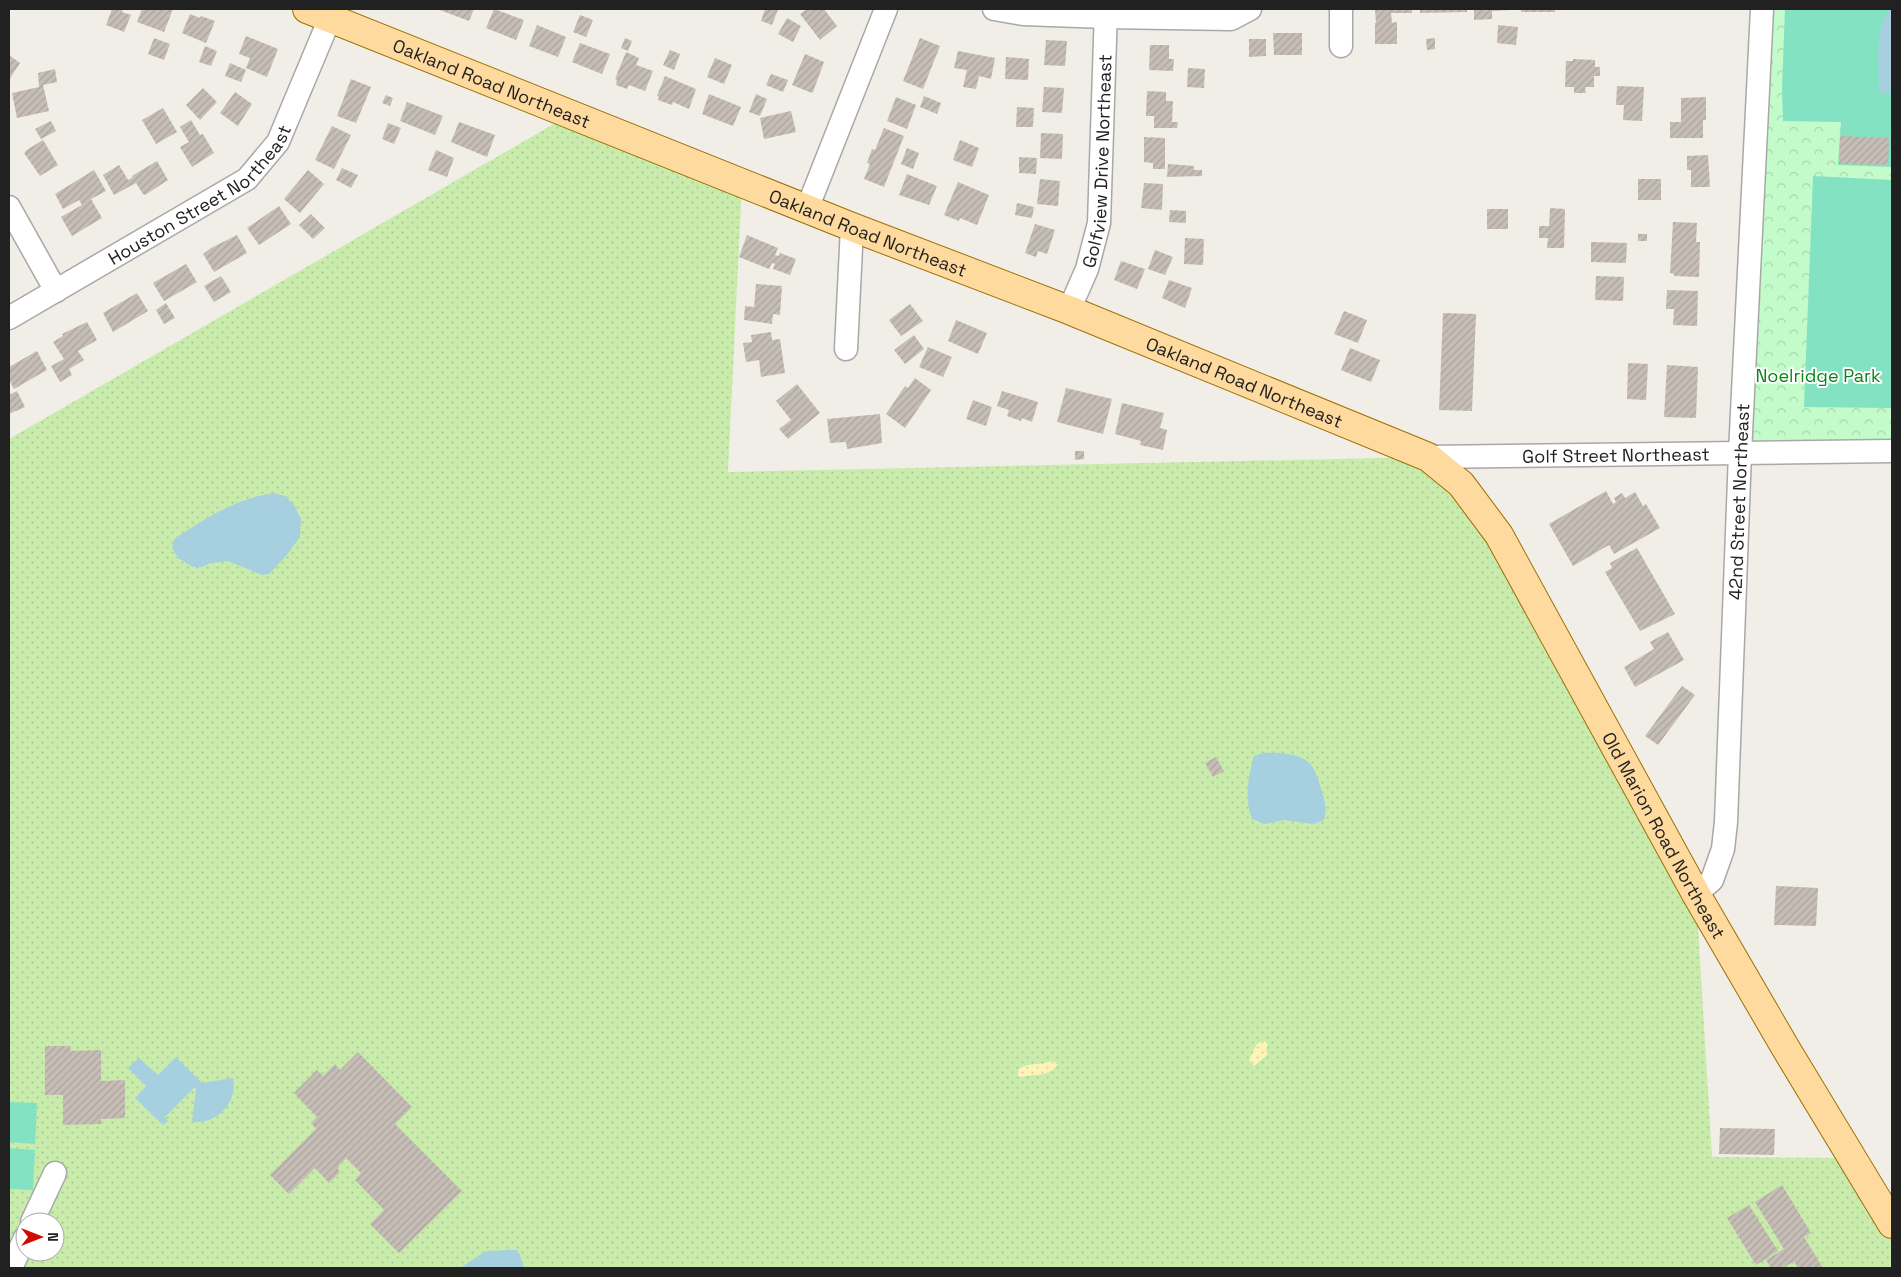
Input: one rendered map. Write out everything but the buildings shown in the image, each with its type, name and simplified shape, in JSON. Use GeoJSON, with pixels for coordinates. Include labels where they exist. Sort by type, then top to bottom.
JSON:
{"type":"FeatureCollection","features":[{"type":"Feature","properties":{"kind":"main road","name":"Oakland Road Northeast"},"geometry":{"type":"LineString","coordinates":[[318,13],[852,227],[1069,310],[1428,457]]}},
{"type":"Feature","properties":{"kind":"main road","name":"Old Marion Road Northeast"},"geometry":{"type":"LineString","coordinates":[[1428,457],[1462,484],[1499,535],[1696,894],[1892,1224]]}},
{"type":"Feature","properties":{"kind":"street"},"geometry":{"type":"LineString","coordinates":[[807,209],[886,9]]}},
{"type":"Feature","properties":{"kind":"street"},"geometry":{"type":"LineString","coordinates":[[994,9],[1023,14],[1106,13],[1231,19],[1250,9]]}},
{"type":"Feature","properties":{"kind":"street"},"geometry":{"type":"LineString","coordinates":[[1341,9],[1341,46]]}},
{"type":"Feature","properties":{"kind":"street","name":"42nd Street Northeast"},"geometry":{"type":"LineString","coordinates":[[1696,894],[1712,880],[1723,849],[1725,831],[1740,453],[1762,9]]}},
{"type":"Feature","properties":{"kind":"street","name":"Houston Street Northeast"},"geometry":{"type":"LineString","coordinates":[[9,318],[247,179],[278,142],[318,13]]}},
{"type":"Feature","properties":{"kind":"street","name":"Golfview Drive Northeast"},"geometry":{"type":"LineString","coordinates":[[1069,310],[1087,269],[1099,223],[1106,13]]}},
{"type":"Feature","properties":{"kind":"street"},"geometry":{"type":"LineString","coordinates":[[9,207],[56,291]]}},
{"type":"Feature","properties":{"kind":"street"},"geometry":{"type":"LineString","coordinates":[[846,350],[852,227]]}},
{"type":"Feature","properties":{"kind":"street","name":"Golf Street Northeast"},"geometry":{"type":"LineString","coordinates":[[1428,457],[1892,451]]}},
{"type":"Feature","properties":{"kind":"street"},"geometry":{"type":"LineString","coordinates":[[37,1212],[55,1173]]}},
{"type":"Feature","properties":{"kind":"green space","name":"Noelridge Park"},"geometry":{"type":"Polygon","coordinates":[[[1762,9],[1892,9],[1892,451],[1740,453],[1762,9]]]}},
{"type":"Feature","properties":{"kind":"green space"},"geometry":{"type":"Polygon","coordinates":[[[1785,9],[1892,9],[1892,167],[1838,165],[1841,122],[1783,121],[1782,91],[1785,9]]]}},
{"type":"Feature","properties":{"kind":"green space"},"geometry":{"type":"Polygon","coordinates":[[[559,121],[742,183],[728,472],[1428,457],[1461,484],[1696,894],[1712,1157],[1852,1158],[1892,1224],[1892,1268],[9,1268],[9,439],[559,121]]]}},
{"type":"Feature","properties":{"kind":"green space"},"geometry":{"type":"Polygon","coordinates":[[[1813,176],[1892,180],[1892,408],[1804,407],[1813,176]]]}},
{"type":"Feature","properties":{"kind":"green space"},"geometry":{"type":"Polygon","coordinates":[[[9,1102],[37,1103],[35,1144],[9,1142],[9,1102]]]}},
{"type":"Feature","properties":{"kind":"green space"},"geometry":{"type":"Polygon","coordinates":[[[9,1148],[35,1150],[33,1190],[9,1189],[9,1148]]]}},
{"type":"Feature","properties":{"kind":"sand"},"geometry":{"type":"Polygon","coordinates":[[[1265,1041],[1268,1045],[1266,1051],[1268,1054],[1254,1066],[1249,1060],[1258,1043],[1265,1041]]]}},
{"type":"Feature","properties":{"kind":"sand"},"geometry":{"type":"Polygon","coordinates":[[[1052,1061],[1057,1065],[1050,1072],[1018,1076],[1019,1069],[1023,1067],[1052,1061]]]}},
{"type":"Feature","properties":{"kind":"water"},"geometry":{"type":"Polygon","coordinates":[[[1890,9],[1892,9],[1892,94],[1879,93],[1878,73],[1879,37],[1885,17],[1890,9]]]}},
{"type":"Feature","properties":{"kind":"water"},"geometry":{"type":"Polygon","coordinates":[[[274,493],[285,496],[294,505],[301,519],[300,537],[269,574],[262,575],[228,561],[211,563],[202,567],[193,567],[178,558],[172,548],[174,539],[221,510],[246,500],[274,493]]]}},
{"type":"Feature","properties":{"kind":"water"},"geometry":{"type":"Polygon","coordinates":[[[1263,753],[1283,753],[1296,756],[1303,758],[1312,766],[1324,801],[1324,820],[1313,824],[1284,820],[1265,824],[1252,819],[1248,803],[1249,780],[1254,756],[1263,753]]]}},
{"type":"Feature","properties":{"kind":"water"},"geometry":{"type":"Polygon","coordinates":[[[176,1057],[202,1083],[233,1078],[232,1096],[224,1110],[217,1116],[201,1122],[192,1122],[195,1087],[165,1117],[168,1121],[163,1125],[135,1098],[146,1086],[128,1068],[139,1058],[158,1075],[176,1057]]]}},
{"type":"Feature","properties":{"kind":"water"},"geometry":{"type":"Polygon","coordinates":[[[517,1250],[524,1268],[460,1268],[486,1251],[517,1250]]]}}]}
